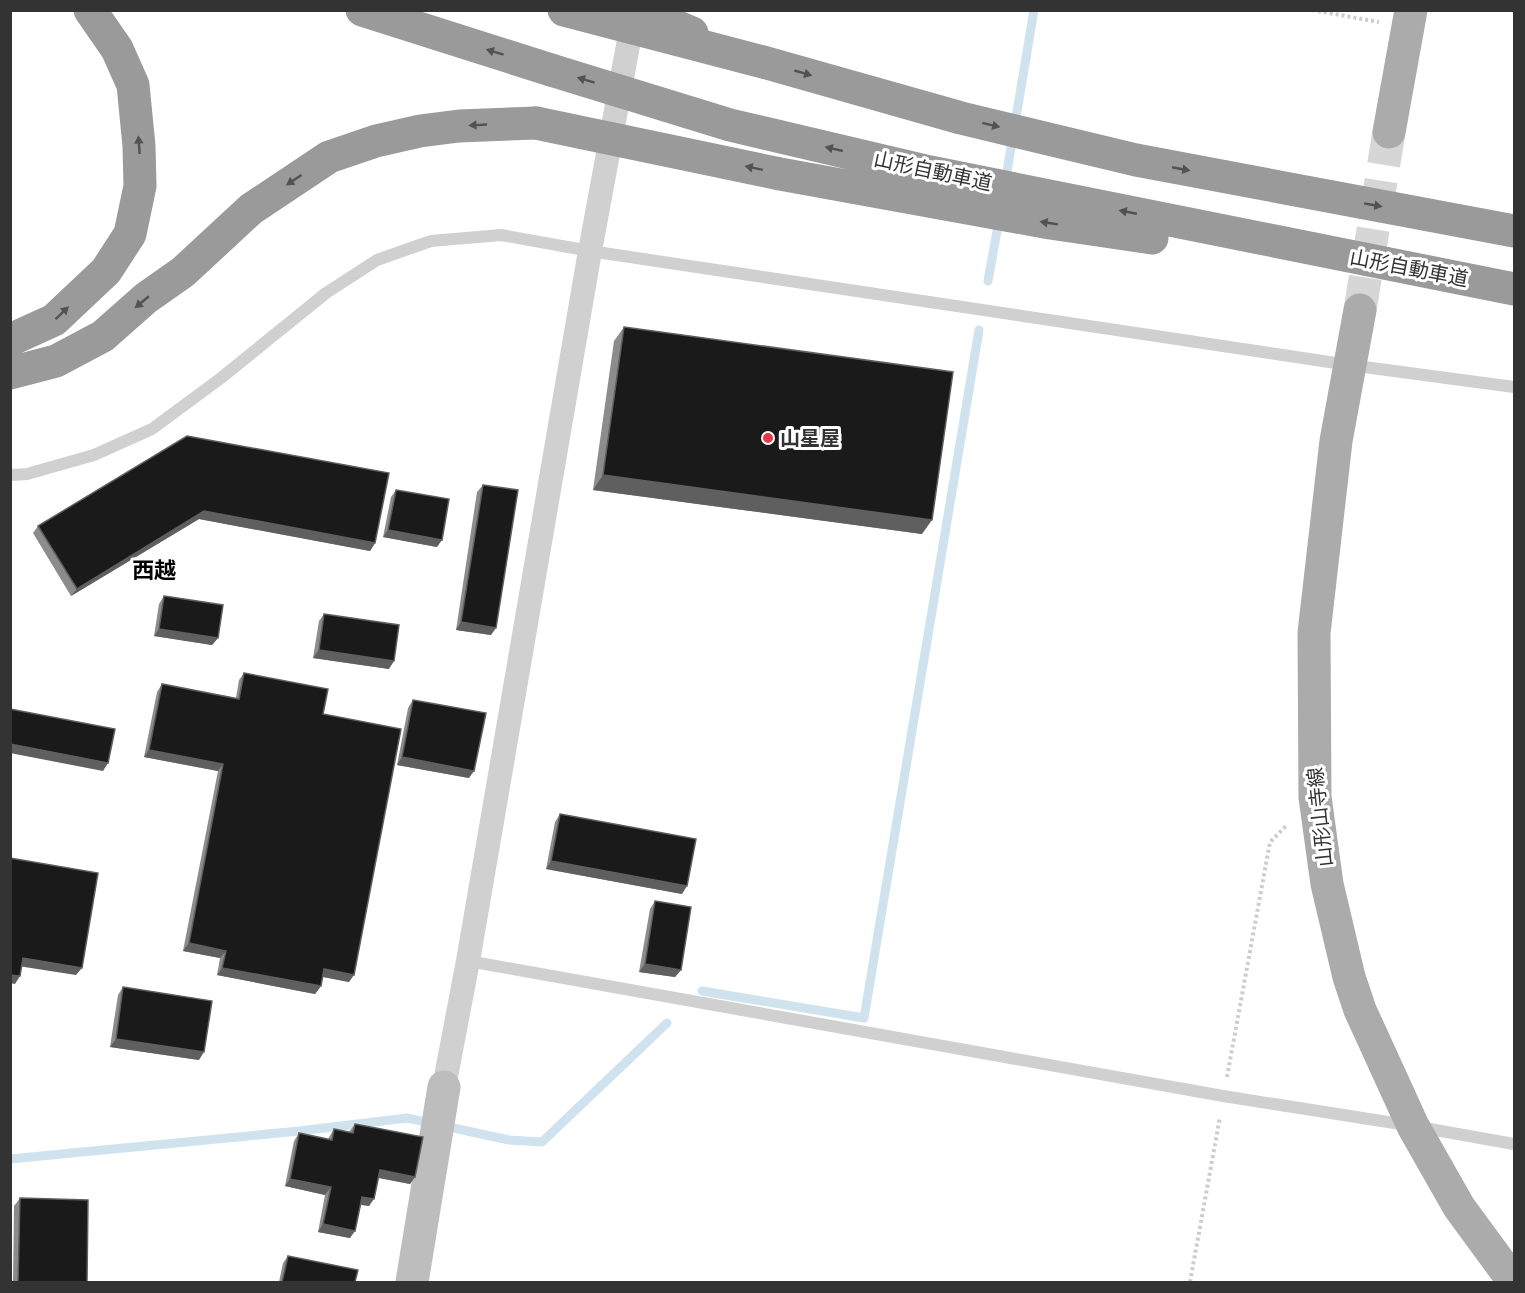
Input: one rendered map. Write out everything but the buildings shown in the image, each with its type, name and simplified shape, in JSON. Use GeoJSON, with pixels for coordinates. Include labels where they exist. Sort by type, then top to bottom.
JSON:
{"type":"FeatureCollection","features":[{"type":"Feature","properties":{"kind":"highway"},"geometry":{"type":"LineString","coordinates":[[10,340],[54,320],[106,271],[130,234],[140,186],[133,85],[117,49],[90,10]]}},
{"type":"Feature","properties":{"kind":"highway","name":"山形自動車道"},"geometry":{"type":"LineString","coordinates":[[362,10],[730,125],[930,172],[1508,288]]}},
{"type":"Feature","properties":{"kind":"highway"},"geometry":{"type":"LineString","coordinates":[[564,10],[763,62],[961,118],[1136,160],[1515,231]]}},
{"type":"Feature","properties":{"kind":"highway"},"geometry":{"type":"LineString","coordinates":[[636,10],[763,62]]}},
{"type":"Feature","properties":{"kind":"highway"},"geometry":{"type":"LineString","coordinates":[[10,373],[56,361],[103,336],[146,298],[183,272],[251,209],[329,157],[376,141],[420,131],[459,126],[537,123],[780,174],[1050,223],[1508,288]]}},
{"type":"Feature","properties":{"kind":"main road"},"geometry":{"type":"LineString","coordinates":[[1389,132],[1409,19]]}},
{"type":"Feature","properties":{"kind":"main road","name":"山形山寺線"},"geometry":{"type":"LineString","coordinates":[[1360,310],[1336,441],[1314,633],[1315,797],[1327,884],[1349,977],[1360,1010],[1413,1126],[1459,1207],[1514,1282]]}},
{"type":"Feature","properties":{"kind":"street"},"geometry":{"type":"LineString","coordinates":[[412,1282],[590,251],[636,10]]}},
{"type":"Feature","properties":{"kind":"lane"},"geometry":{"type":"LineString","coordinates":[[10,475],[27,474],[94,455],[152,429],[221,378],[326,293],[377,260],[431,241],[501,235],[590,251],[1349,365],[1515,387]]}},
{"type":"Feature","properties":{"kind":"lane"},"geometry":{"type":"LineString","coordinates":[[468,961],[1223,1096],[1515,1144]]}},
{"type":"Feature","properties":{"kind":"path"},"geometry":{"type":"LineString","coordinates":[[1312,10],[1409,19]]}},
{"type":"Feature","properties":{"kind":"path"},"geometry":{"type":"LineString","coordinates":[[1190,1282],[1270,842],[1315,797]]}},
{"type":"Feature","properties":{"kind":"waterway"},"geometry":{"type":"LineString","coordinates":[[1005,183],[1034,10]]}},
{"type":"Feature","properties":{"kind":"waterway"},"geometry":{"type":"LineString","coordinates":[[988,281],[999,220]]}},
{"type":"Feature","properties":{"kind":"waterway"},"geometry":{"type":"LineString","coordinates":[[702,991],[864,1018],[979,330]]}},
{"type":"Feature","properties":{"kind":"waterway"},"geometry":{"type":"LineString","coordinates":[[10,1159],[299,1131],[407,1118],[509,1140],[542,1142],[667,1023]]}},
{"type":"Feature","properties":{"kind":"tunnel"},"geometry":{"type":"LineString","coordinates":[[1360,310],[1389,132]]}},
{"type":"Feature","properties":{"kind":"place","name":"山星屋"},"geometry":{"type":"Point","coordinates":[768,438]}},
{"type":"Feature","properties":{"kind":"district","name":"西越"},"geometry":{"type":"Point","coordinates":[154,570]}}]}
